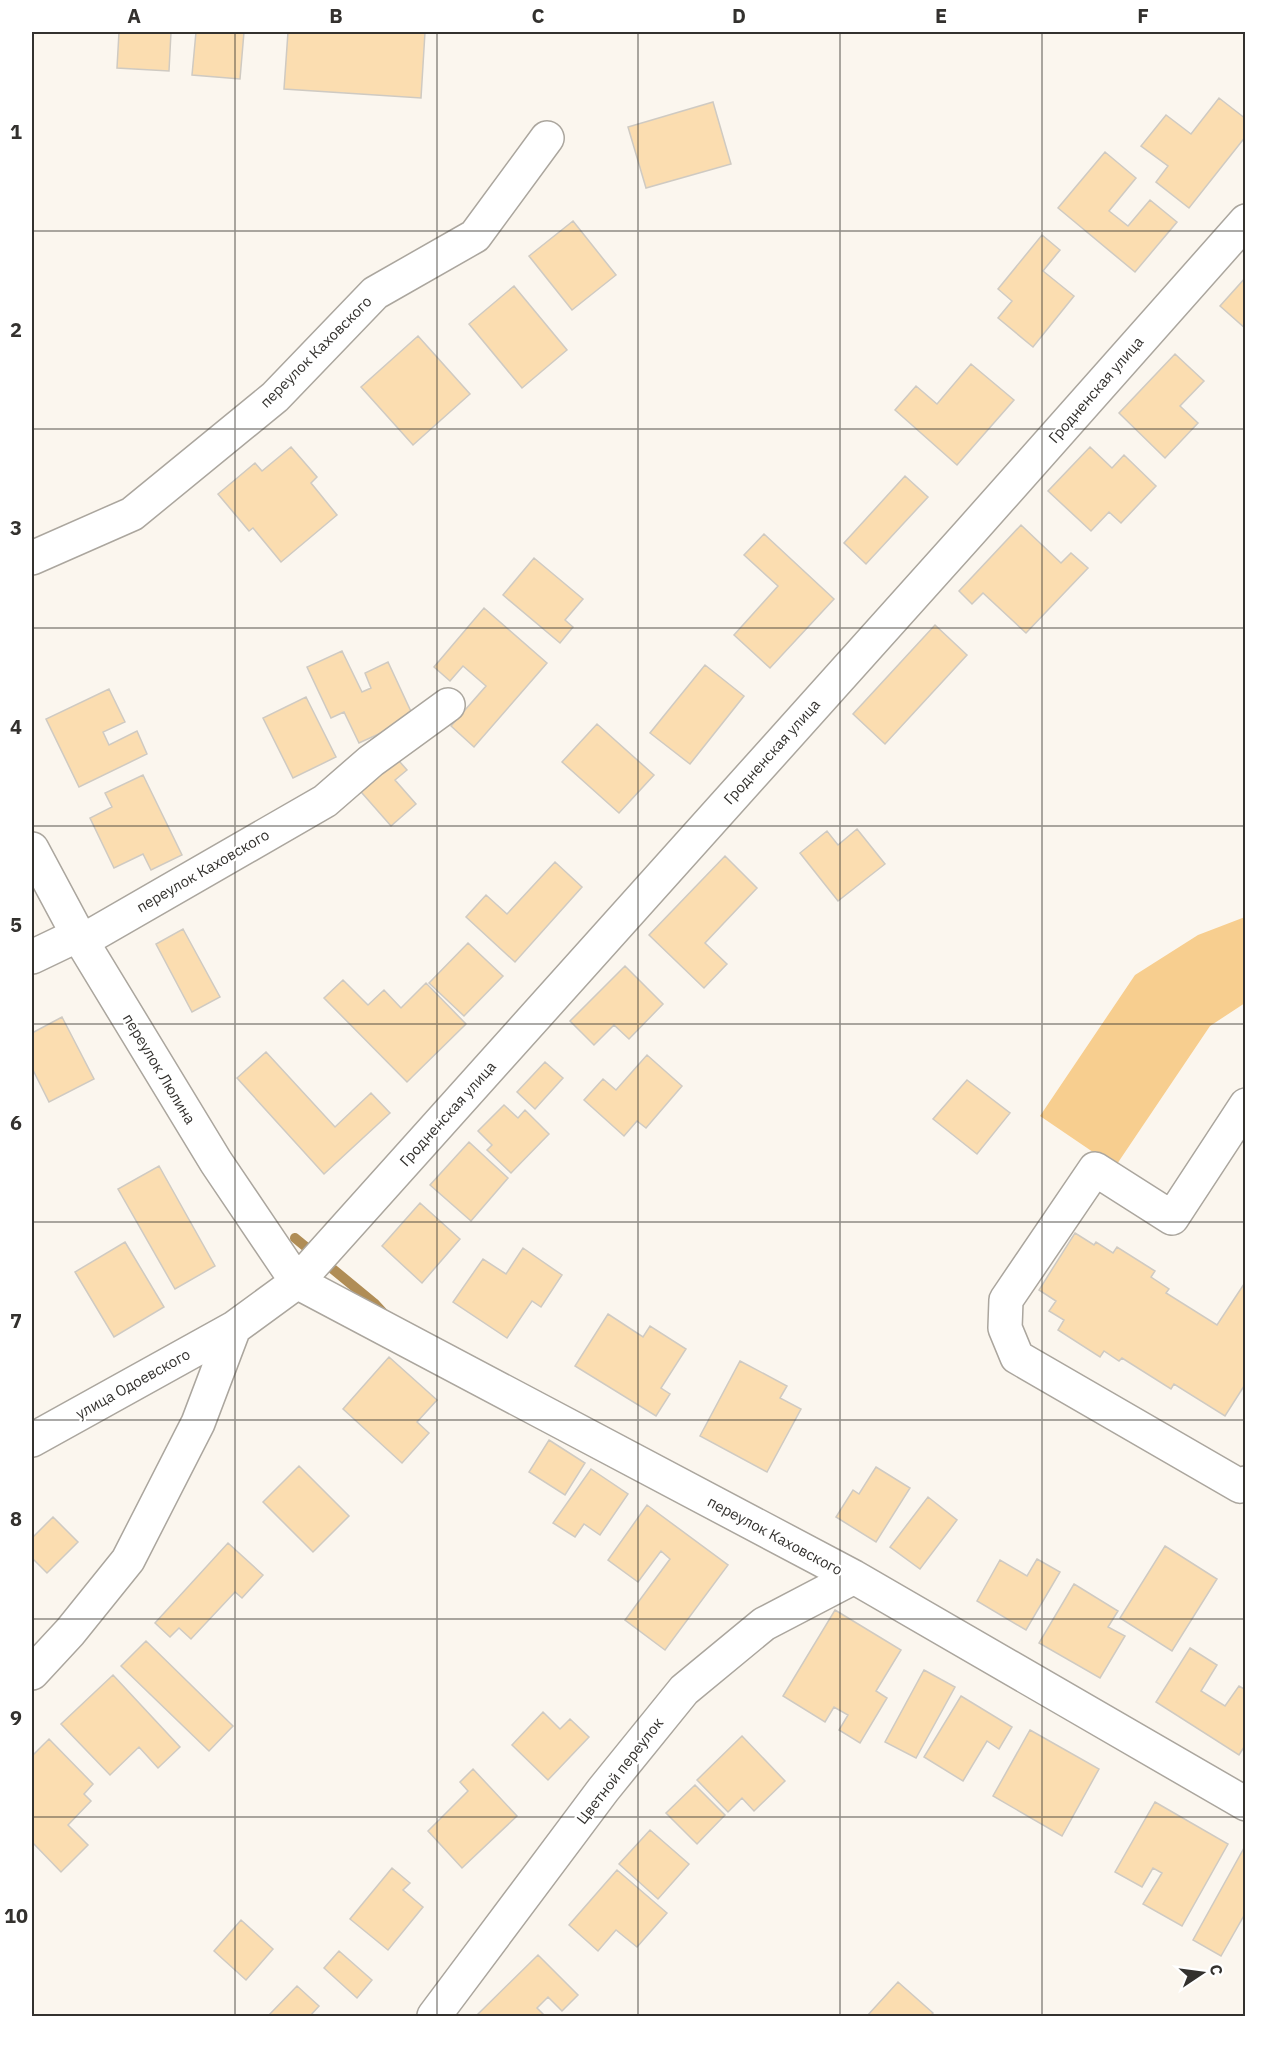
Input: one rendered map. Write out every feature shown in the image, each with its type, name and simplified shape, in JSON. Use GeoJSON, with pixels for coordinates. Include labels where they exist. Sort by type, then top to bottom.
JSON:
{"type":"FeatureCollection","features":[{"type":"Feature","properties":{"kind":"street","name":"переулок Каховского"},"geometry":{"type":"LineString","coordinates":[[32,558],[132,514],[275,397],[375,292],[476,236],[547,138]]}},
{"type":"Feature","properties":{"kind":"street","name":"Гродненская улица"},"geometry":{"type":"LineString","coordinates":[[234,1328],[297,1282],[971,531],[1245,221]]}},
{"type":"Feature","properties":{"kind":"street","name":"переулок Каховского"},"geometry":{"type":"LineString","coordinates":[[32,957],[80,938],[325,801],[371,761],[448,705]]}},
{"type":"Feature","properties":{"kind":"street","name":"переулок Люлина"},"geometry":{"type":"LineString","coordinates":[[32,849],[80,938],[216,1162],[297,1282]]}},
{"type":"Feature","properties":{"kind":"street"},"geometry":{"type":"LineString","coordinates":[[1245,1105],[1172,1218],[1095,1169],[1006,1300],[1005,1328],[1017,1357],[1240,1486],[1245,1484]]}},
{"type":"Feature","properties":{"kind":"street","name":"переулок Каховского"},"geometry":{"type":"LineString","coordinates":[[297,1282],[854,1577],[1245,1804]]}},
{"type":"Feature","properties":{"kind":"street"},"geometry":{"type":"LineString","coordinates":[[32,1673],[70,1632],[128,1560],[198,1423],[234,1328]]}},
{"type":"Feature","properties":{"kind":"street","name":"улица Одоевского"},"geometry":{"type":"LineString","coordinates":[[32,1440],[234,1328]]}},
{"type":"Feature","properties":{"kind":"street","name":"Цветной переулок"},"geometry":{"type":"LineString","coordinates":[[434,2016],[603,1790],[684,1690],[764,1624],[854,1577]]}},
{"type":"Feature","properties":{"kind":"shaded area"},"geometry":{"type":"Polygon","coordinates":[[[1245,917],[1245,1003],[1210,1026],[1115,1167],[1040,1116],[1135,975],[1198,935],[1245,917]]]}},
{"type":"Feature","properties":{"kind":"building"},"geometry":{"type":"Polygon","coordinates":[[[119,32],[171,32],[169,71],[117,68],[119,32]]]}},
{"type":"Feature","properties":{"kind":"building"},"geometry":{"type":"Polygon","coordinates":[[[196,32],[244,32],[240,79],[192,75],[196,32]]]}},
{"type":"Feature","properties":{"kind":"building"},"geometry":{"type":"Polygon","coordinates":[[[288,32],[425,32],[421,98],[284,89],[288,32]]]}},
{"type":"Feature","properties":{"kind":"building"},"geometry":{"type":"Polygon","coordinates":[[[1219,98],[1246,119],[1246,136],[1189,208],[1156,182],[1168,166],[1141,146],[1166,115],[1191,134],[1219,98]]]}},
{"type":"Feature","properties":{"kind":"building"},"geometry":{"type":"Polygon","coordinates":[[[713,102],[731,164],[646,188],[628,127],[713,102]]]}},
{"type":"Feature","properties":{"kind":"building"},"geometry":{"type":"Polygon","coordinates":[[[1105,152],[1136,178],[1109,211],[1128,226],[1150,200],[1177,222],[1135,272],[1058,208],[1105,152]]]}},
{"type":"Feature","properties":{"kind":"building"},"geometry":{"type":"Polygon","coordinates":[[[573,221],[616,275],[572,310],[529,256],[573,221]]]}},
{"type":"Feature","properties":{"kind":"building"},"geometry":{"type":"Polygon","coordinates":[[[1042,235],[1060,250],[1043,271],[1074,296],[1033,347],[998,318],[1012,301],[998,289],[1042,235]]]}},
{"type":"Feature","properties":{"kind":"building"},"geometry":{"type":"Polygon","coordinates":[[[1246,277],[1246,329],[1220,306],[1246,277]]]}},
{"type":"Feature","properties":{"kind":"building"},"geometry":{"type":"Polygon","coordinates":[[[514,286],[567,350],[522,388],[469,324],[514,286]]]}},
{"type":"Feature","properties":{"kind":"building"},"geometry":{"type":"Polygon","coordinates":[[[418,336],[470,394],[413,445],[361,387],[418,336]]]}},
{"type":"Feature","properties":{"kind":"building"},"geometry":{"type":"Polygon","coordinates":[[[1175,354],[1204,381],[1180,406],[1198,423],[1165,458],[1119,413],[1175,354]]]}},
{"type":"Feature","properties":{"kind":"building"},"geometry":{"type":"Polygon","coordinates":[[[971,364],[1014,400],[957,465],[895,410],[916,386],[937,404],[971,364]]]}},
{"type":"Feature","properties":{"kind":"building"},"geometry":{"type":"Polygon","coordinates":[[[291,447],[317,477],[311,483],[337,515],[281,562],[253,528],[249,531],[218,494],[255,463],[262,471],[291,447]]]}},
{"type":"Feature","properties":{"kind":"building"},"geometry":{"type":"Polygon","coordinates":[[[1090,447],[1112,468],[1124,455],[1156,486],[1121,523],[1109,512],[1091,531],[1048,491],[1090,447]]]}},
{"type":"Feature","properties":{"kind":"building"},"geometry":{"type":"Polygon","coordinates":[[[905,476],[928,497],[866,564],[844,543],[905,476]]]}},
{"type":"Feature","properties":{"kind":"building"},"geometry":{"type":"Polygon","coordinates":[[[1021,525],[1061,563],[1071,553],[1088,568],[1026,633],[983,593],[972,604],[959,591],[1021,525]]]}},
{"type":"Feature","properties":{"kind":"building"},"geometry":{"type":"Polygon","coordinates":[[[764,534],[834,599],[770,668],[734,635],[778,586],[744,555],[764,534]]]}},
{"type":"Feature","properties":{"kind":"building"},"geometry":{"type":"Polygon","coordinates":[[[534,558],[583,599],[565,620],[573,627],[560,643],[503,595],[534,558]]]}},
{"type":"Feature","properties":{"kind":"building"},"geometry":{"type":"Polygon","coordinates":[[[484,608],[547,663],[474,747],[451,726],[486,686],[463,666],[450,681],[434,667],[484,608]]]}},
{"type":"Feature","properties":{"kind":"building"},"geometry":{"type":"Polygon","coordinates":[[[935,625],[967,655],[885,744],[853,714],[935,625]]]}},
{"type":"Feature","properties":{"kind":"building"},"geometry":{"type":"Polygon","coordinates":[[[342,651],[362,692],[371,688],[365,673],[388,662],[414,718],[359,743],[344,712],[331,718],[307,667],[342,651]]]}},
{"type":"Feature","properties":{"kind":"building"},"geometry":{"type":"Polygon","coordinates":[[[705,665],[744,696],[690,764],[650,733],[705,665]]]}},
{"type":"Feature","properties":{"kind":"building"},"geometry":{"type":"Polygon","coordinates":[[[109,689],[125,722],[103,732],[109,745],[137,731],[147,754],[79,787],[46,719],[109,689]]]}},
{"type":"Feature","properties":{"kind":"building"},"geometry":{"type":"Polygon","coordinates":[[[306,697],[336,757],[293,778],[263,718],[306,697]]]}},
{"type":"Feature","properties":{"kind":"building"},"geometry":{"type":"Polygon","coordinates":[[[597,724],[654,775],[619,813],[562,762],[597,724]]]}},
{"type":"Feature","properties":{"kind":"building"},"geometry":{"type":"Polygon","coordinates":[[[392,753],[407,770],[395,780],[416,804],[391,826],[355,785],[392,753]]]}},
{"type":"Feature","properties":{"kind":"building"},"geometry":{"type":"Polygon","coordinates":[[[143,775],[182,855],[151,870],[143,854],[114,868],[90,818],[112,807],[105,793],[143,775]]]}},
{"type":"Feature","properties":{"kind":"building"},"geometry":{"type":"Polygon","coordinates":[[[857,829],[885,864],[838,901],[800,853],[827,831],[838,845],[857,829]]]}},
{"type":"Feature","properties":{"kind":"building"},"geometry":{"type":"Polygon","coordinates":[[[725,856],[757,888],[705,943],[727,964],[704,988],[649,935],[725,856]]]}},
{"type":"Feature","properties":{"kind":"building"},"geometry":{"type":"Polygon","coordinates":[[[555,862],[582,887],[515,962],[466,917],[486,895],[507,914],[555,862]]]}},
{"type":"Feature","properties":{"kind":"building"},"geometry":{"type":"Polygon","coordinates":[[[183,929],[220,997],[192,1012],[156,944],[183,929]]]}},
{"type":"Feature","properties":{"kind":"building"},"geometry":{"type":"Polygon","coordinates":[[[468,943],[503,976],[464,1016],[429,983],[468,943]]]}},
{"type":"Feature","properties":{"kind":"building"},"geometry":{"type":"Polygon","coordinates":[[[625,966],[663,1004],[629,1039],[614,1025],[594,1045],[570,1021],[625,966]]]}},
{"type":"Feature","properties":{"kind":"building"},"geometry":{"type":"Polygon","coordinates":[[[343,980],[368,1005],[384,990],[401,1008],[426,983],[466,1024],[407,1082],[324,998],[343,980]]]}},
{"type":"Feature","properties":{"kind":"building"},"geometry":{"type":"Polygon","coordinates":[[[62,1017],[94,1079],[49,1102],[32,1068],[32,1033],[62,1017]]]}},
{"type":"Feature","properties":{"kind":"building"},"geometry":{"type":"Polygon","coordinates":[[[266,1052],[335,1127],[371,1093],[390,1113],[324,1174],[237,1078],[266,1052]]]}},
{"type":"Feature","properties":{"kind":"building"},"geometry":{"type":"Polygon","coordinates":[[[647,1055],[682,1086],[646,1128],[637,1121],[624,1136],[584,1100],[603,1079],[616,1090],[647,1055]]]}},
{"type":"Feature","properties":{"kind":"building"},"geometry":{"type":"Polygon","coordinates":[[[545,1062],[563,1078],[535,1109],[517,1092],[545,1062]]]}},
{"type":"Feature","properties":{"kind":"building"},"geometry":{"type":"Polygon","coordinates":[[[967,1080],[1010,1113],[977,1154],[933,1119],[967,1080]]]}},
{"type":"Feature","properties":{"kind":"building"},"geometry":{"type":"Polygon","coordinates":[[[504,1105],[518,1118],[525,1110],[549,1134],[511,1173],[487,1150],[492,1145],[478,1131],[504,1105]]]}},
{"type":"Feature","properties":{"kind":"building"},"geometry":{"type":"Polygon","coordinates":[[[469,1142],[508,1178],[471,1221],[430,1185],[469,1142]]]}},
{"type":"Feature","properties":{"kind":"building"},"geometry":{"type":"Polygon","coordinates":[[[159,1166],[215,1266],[175,1289],[118,1189],[159,1166]]]}},
{"type":"Feature","properties":{"kind":"building"},"geometry":{"type":"Polygon","coordinates":[[[420,1203],[460,1239],[422,1283],[382,1246],[420,1203]]]}},
{"type":"Feature","properties":{"kind":"building"},"geometry":{"type":"Polygon","coordinates":[[[1075,1233],[1094,1245],[1096,1242],[1113,1253],[1117,1247],[1155,1271],[1151,1277],[1169,1289],[1166,1293],[1217,1325],[1246,1281],[1246,1383],[1225,1416],[1174,1384],[1171,1389],[1122,1358],[1119,1361],[1104,1351],[1100,1357],[1058,1330],[1064,1320],[1049,1311],[1056,1301],[1039,1290],[1075,1233]]]}},
{"type":"Feature","properties":{"kind":"building"},"geometry":{"type":"Polygon","coordinates":[[[125,1242],[164,1307],[114,1337],[75,1272],[125,1242]]]}},
{"type":"Feature","properties":{"kind":"building"},"geometry":{"type":"Polygon","coordinates":[[[523,1248],[562,1275],[541,1307],[532,1301],[507,1338],[453,1302],[483,1259],[506,1274],[523,1248]]]}},
{"type":"Feature","properties":{"kind":"building"},"geometry":{"type":"Polygon","coordinates":[[[608,1314],[643,1337],[650,1326],[686,1349],[661,1388],[670,1394],[656,1416],[575,1366],[608,1314]]]}},
{"type":"Feature","properties":{"kind":"building"},"geometry":{"type":"Polygon","coordinates":[[[389,1357],[437,1400],[417,1422],[429,1433],[402,1463],[343,1409],[389,1357]]]}},
{"type":"Feature","properties":{"kind":"building"},"geometry":{"type":"Polygon","coordinates":[[[740,1361],[787,1386],[780,1398],[801,1409],[767,1472],[700,1436],[740,1361]]]}},
{"type":"Feature","properties":{"kind":"building"},"geometry":{"type":"Polygon","coordinates":[[[549,1440],[585,1463],[565,1495],[529,1472],[549,1440]]]}},
{"type":"Feature","properties":{"kind":"building"},"geometry":{"type":"Polygon","coordinates":[[[299,1466],[349,1516],[313,1552],[263,1502],[299,1466]]]}},
{"type":"Feature","properties":{"kind":"building"},"geometry":{"type":"Polygon","coordinates":[[[876,1467],[910,1488],[876,1542],[836,1517],[853,1490],[859,1494],[876,1467]]]}},
{"type":"Feature","properties":{"kind":"building"},"geometry":{"type":"Polygon","coordinates":[[[591,1469],[628,1494],[600,1535],[584,1524],[575,1537],[553,1523],[591,1469]]]}},
{"type":"Feature","properties":{"kind":"building"},"geometry":{"type":"Polygon","coordinates":[[[928,1497],[957,1520],[920,1569],[890,1547],[928,1497]]]}},
{"type":"Feature","properties":{"kind":"building"},"geometry":{"type":"Polygon","coordinates":[[[647,1505],[728,1565],[665,1650],[625,1620],[670,1559],[661,1551],[638,1582],[608,1560],[647,1505]]]}},
{"type":"Feature","properties":{"kind":"building"},"geometry":{"type":"Polygon","coordinates":[[[53,1517],[78,1542],[47,1573],[32,1558],[32,1538],[53,1517]]]}},
{"type":"Feature","properties":{"kind":"building"},"geometry":{"type":"Polygon","coordinates":[[[228,1543],[263,1575],[242,1598],[235,1592],[191,1639],[179,1628],[170,1637],[155,1623],[228,1543]]]}},
{"type":"Feature","properties":{"kind":"building"},"geometry":{"type":"Polygon","coordinates":[[[1165,1546],[1217,1579],[1172,1651],[1120,1618],[1165,1546]]]}},
{"type":"Feature","properties":{"kind":"building"},"geometry":{"type":"Polygon","coordinates":[[[1037,1559],[1060,1572],[1026,1630],[977,1601],[1000,1560],[1027,1576],[1037,1559]]]}},
{"type":"Feature","properties":{"kind":"building"},"geometry":{"type":"Polygon","coordinates":[[[1074,1584],[1118,1611],[1108,1627],[1125,1636],[1100,1678],[1039,1643],[1074,1584]]]}},
{"type":"Feature","properties":{"kind":"building"},"geometry":{"type":"Polygon","coordinates":[[[835,1610],[901,1650],[876,1691],[887,1698],[860,1743],[839,1730],[848,1715],[834,1707],[825,1722],[783,1696],[835,1610]]]}},
{"type":"Feature","properties":{"kind":"building"},"geometry":{"type":"Polygon","coordinates":[[[146,1641],[233,1726],[209,1751],[121,1666],[146,1641]]]}},
{"type":"Feature","properties":{"kind":"building"},"geometry":{"type":"Polygon","coordinates":[[[1190,1648],[1217,1665],[1201,1691],[1225,1706],[1239,1686],[1246,1690],[1246,1744],[1239,1755],[1156,1702],[1190,1648]]]}},
{"type":"Feature","properties":{"kind":"building"},"geometry":{"type":"Polygon","coordinates":[[[924,1670],[955,1687],[916,1758],[885,1742],[924,1670]]]}},
{"type":"Feature","properties":{"kind":"building"},"geometry":{"type":"Polygon","coordinates":[[[113,1675],[180,1747],[158,1768],[139,1747],[110,1775],[61,1724],[113,1675]]]}},
{"type":"Feature","properties":{"kind":"building"},"geometry":{"type":"Polygon","coordinates":[[[961,1696],[1012,1727],[999,1749],[987,1741],[963,1781],[924,1757],[961,1696]]]}},
{"type":"Feature","properties":{"kind":"building"},"geometry":{"type":"Polygon","coordinates":[[[543,1712],[560,1729],[570,1719],[589,1737],[548,1780],[512,1745],[543,1712]]]}},
{"type":"Feature","properties":{"kind":"building"},"geometry":{"type":"Polygon","coordinates":[[[1030,1730],[1099,1769],[1062,1836],[993,1796],[1030,1730]]]}},
{"type":"Feature","properties":{"kind":"building"},"geometry":{"type":"Polygon","coordinates":[[[742,1736],[785,1781],[754,1811],[742,1798],[728,1812],[697,1780],[742,1736]]]}},
{"type":"Feature","properties":{"kind":"building"},"geometry":{"type":"Polygon","coordinates":[[[49,1739],[93,1784],[84,1794],[91,1801],[68,1825],[88,1845],[61,1872],[32,1842],[32,1756],[49,1739]]]}},
{"type":"Feature","properties":{"kind":"building"},"geometry":{"type":"Polygon","coordinates":[[[473,1769],[517,1816],[462,1868],[428,1831],[468,1791],[460,1782],[473,1769]]]}},
{"type":"Feature","properties":{"kind":"building"},"geometry":{"type":"Polygon","coordinates":[[[695,1785],[725,1815],[697,1844],[666,1813],[695,1785]]]}},
{"type":"Feature","properties":{"kind":"building"},"geometry":{"type":"Polygon","coordinates":[[[1155,1802],[1228,1844],[1182,1926],[1143,1904],[1162,1873],[1153,1868],[1142,1887],[1115,1872],[1155,1802]]]}},
{"type":"Feature","properties":{"kind":"building"},"geometry":{"type":"Polygon","coordinates":[[[650,1830],[689,1864],[658,1899],[619,1864],[650,1830]]]}},
{"type":"Feature","properties":{"kind":"building"},"geometry":{"type":"Polygon","coordinates":[[[1244,1848],[1246,1849],[1246,1912],[1221,1956],[1193,1940],[1244,1848]]]}},
{"type":"Feature","properties":{"kind":"building"},"geometry":{"type":"Polygon","coordinates":[[[392,1868],[410,1883],[403,1890],[423,1907],[388,1950],[350,1919],[392,1868]]]}},
{"type":"Feature","properties":{"kind":"building"},"geometry":{"type":"Polygon","coordinates":[[[617,1870],[667,1913],[637,1947],[616,1930],[598,1951],[569,1925],[617,1870]]]}},
{"type":"Feature","properties":{"kind":"building"},"geometry":{"type":"Polygon","coordinates":[[[241,1920],[273,1949],[246,1980],[214,1951],[241,1920]]]}},
{"type":"Feature","properties":{"kind":"building"},"geometry":{"type":"Polygon","coordinates":[[[339,1951],[372,1980],[357,1998],[324,1968],[339,1951]]]}},
{"type":"Feature","properties":{"kind":"building"},"geometry":{"type":"Polygon","coordinates":[[[538,1955],[578,1995],[562,2011],[548,1997],[537,2008],[545,2016],[476,2016],[538,1955]]]}},
{"type":"Feature","properties":{"kind":"building"},"geometry":{"type":"Polygon","coordinates":[[[898,1982],[933,2013],[930,2016],[867,2016],[898,1982]]]}},
{"type":"Feature","properties":{"kind":"building"},"geometry":{"type":"Polygon","coordinates":[[[297,1986],[319,2006],[310,2016],[268,2016],[297,1986]]]}},
{"type":"Feature","properties":{"kind":"waterway"},"geometry":{"type":"LineString","coordinates":[[295,1238],[374,1303],[385,1315]]}}]}
